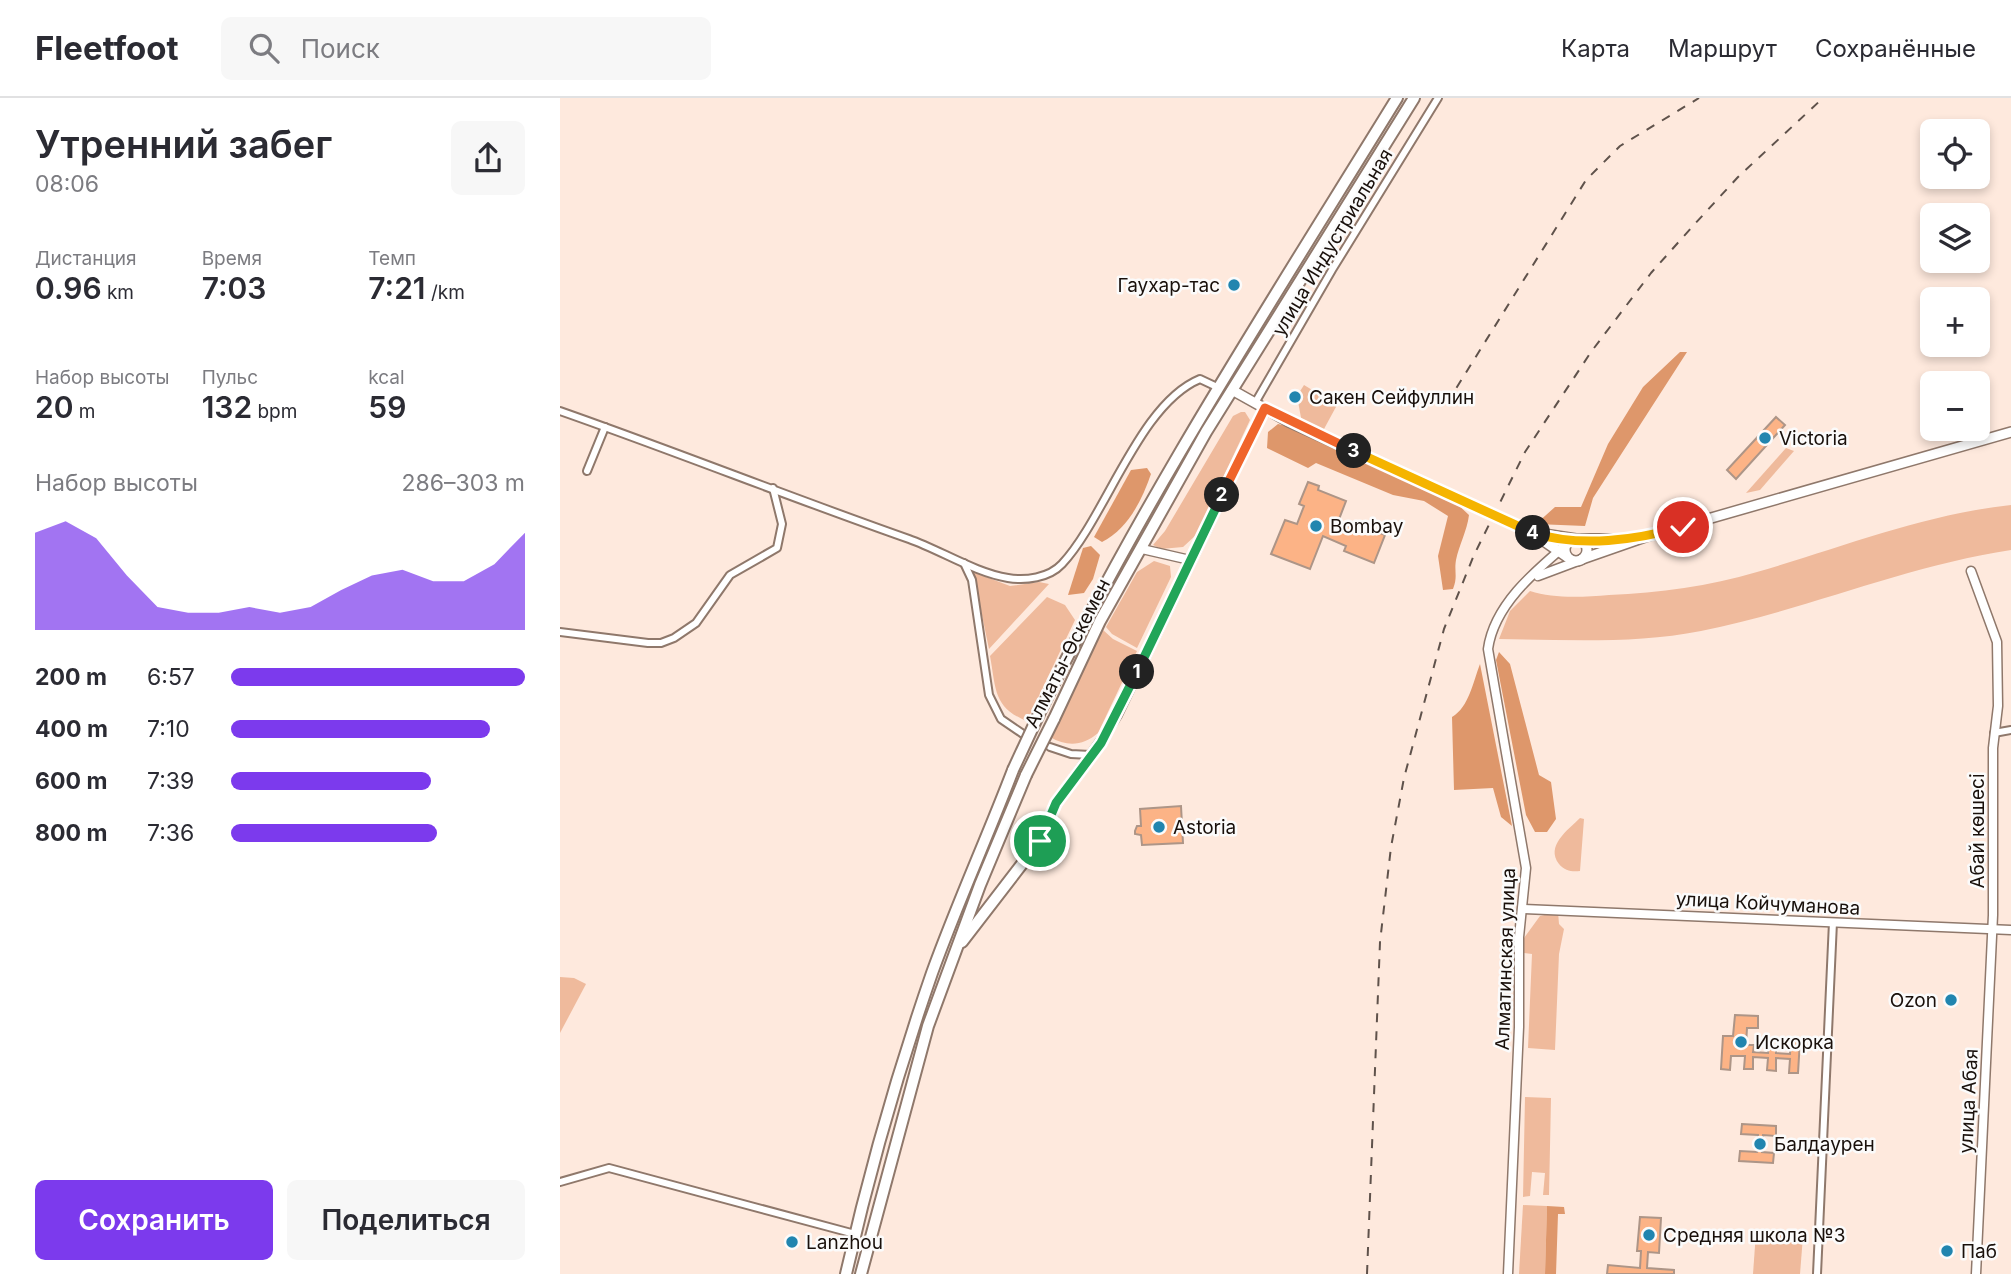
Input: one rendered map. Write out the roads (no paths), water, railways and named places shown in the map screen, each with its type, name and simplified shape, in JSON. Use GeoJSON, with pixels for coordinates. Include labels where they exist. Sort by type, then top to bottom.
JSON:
{"type":"FeatureCollection","features":[{"type":"Feature","properties":{"kind":"highway","name":"Алматы-Өскемен"},"geometry":{"type":"LineString","coordinates":[[846,1274],[855,1234],[929,984],[1013,771],[1039,714],[1087,615],[1217,387],[1397,98]]}},
{"type":"Feature","properties":{"kind":"highway","name":"Алматы-Өскемен"},"geometry":{"type":"LineString","coordinates":[[860,1274],[928,1026],[1026,775],[1100,621],[1185,469],[1414,98]]}},
{"type":"Feature","properties":{"kind":"highway"},"geometry":{"type":"LineString","coordinates":[[958,947],[1032,850]]}},
{"type":"Feature","properties":{"kind":"main road"},"geometry":{"type":"LineString","coordinates":[[1232,390],[1289,422],[1531,532],[1567,557],[1580,560],[1645,537],[2011,432]]}},
{"type":"Feature","properties":{"kind":"main road"},"geometry":{"type":"LineString","coordinates":[[1531,532],[1573,541],[1587,548],[1580,560]]}},
{"type":"Feature","properties":{"kind":"main road"},"geometry":{"type":"LineString","coordinates":[[1567,557],[1565,550],[1573,541],[1645,537]]}},
{"type":"Feature","properties":{"kind":"street","name":"улица Индустриальная"},"geometry":{"type":"LineString","coordinates":[[1255,403],[1332,270],[1438,98]]}},
{"type":"Feature","properties":{"kind":"street"},"geometry":{"type":"LineString","coordinates":[[560,411],[926,545],[1004,578],[1022,580],[1042,576],[1060,567],[1075,548],[1132,452],[1172,397],[1200,379],[1217,387]]}},
{"type":"Feature","properties":{"kind":"street"},"geometry":{"type":"LineString","coordinates":[[1032,850],[1040,841],[1056,803],[1101,743],[1117,716],[1265,408]]}},
{"type":"Feature","properties":{"kind":"street"},"geometry":{"type":"LineString","coordinates":[[587,471],[605,427]]}},
{"type":"Feature","properties":{"kind":"street"},"geometry":{"type":"LineString","coordinates":[[560,632],[661,643],[686,631],[696,623],[730,575],[777,548],[782,524],[773,488]]}},
{"type":"Feature","properties":{"kind":"street","name":"Алматинская улица"},"geometry":{"type":"LineString","coordinates":[[1508,1274],[1519,937],[1526,868],[1488,649],[1500,615],[1558,551],[1573,541]]}},
{"type":"Feature","properties":{"kind":"street"},"geometry":{"type":"LineString","coordinates":[[1142,549],[1191,560]]}},
{"type":"Feature","properties":{"kind":"street"},"geometry":{"type":"LineString","coordinates":[[1532,579],[1580,560]]}},
{"type":"Feature","properties":{"kind":"street"},"geometry":{"type":"LineString","coordinates":[[963,562],[972,580],[989,695],[1001,719],[1023,734]]}},
{"type":"Feature","properties":{"kind":"street","name":"Абай көшесі"},"geometry":{"type":"LineString","coordinates":[[1971,571],[1997,642],[1998,706],[1994,733],[1992,929]]}},
{"type":"Feature","properties":{"kind":"street"},"geometry":{"type":"LineString","coordinates":[[1994,733],[2011,730]]}},
{"type":"Feature","properties":{"kind":"street"},"geometry":{"type":"LineString","coordinates":[[1050,747],[1071,754],[1090,755]]}},
{"type":"Feature","properties":{"kind":"street","name":"улица Койчуманова"},"geometry":{"type":"LineString","coordinates":[[1523,909],[2011,930]]}},
{"type":"Feature","properties":{"kind":"street"},"geometry":{"type":"LineString","coordinates":[[1817,1274],[1833,922]]}},
{"type":"Feature","properties":{"kind":"street","name":"улица Абая"},"geometry":{"type":"LineString","coordinates":[[1976,1274],[1992,929]]}},
{"type":"Feature","properties":{"kind":"street"},"geometry":{"type":"LineString","coordinates":[[560,1182],[609,1168],[855,1234]]}},
{"type":"Feature","properties":{"kind":"railway"},"geometry":{"type":"LineString","coordinates":[[1447,403],[1586,180],[1620,146],[1699,98]]}},
{"type":"Feature","properties":{"kind":"railway"},"geometry":{"type":"LineString","coordinates":[[1367,1274],[1380,942],[1391,847],[1404,778],[1444,629],[1474,555],[1525,452],[1591,352],[1651,273],[1692,227],[1738,177],[1823,98]]}},
{"type":"Feature","properties":{"kind":"place","name":"Гаухар-тас"},"geometry":{"type":"Point","coordinates":[1234,285]}},
{"type":"Feature","properties":{"kind":"place","name":"Сакен Сейфуллин"},"geometry":{"type":"Point","coordinates":[1295,397]}},
{"type":"Feature","properties":{"kind":"place","name":"Victoria"},"geometry":{"type":"Point","coordinates":[1765,438]}},
{"type":"Feature","properties":{"kind":"place","name":"Bombay"},"geometry":{"type":"Point","coordinates":[1316,526]}},
{"type":"Feature","properties":{"kind":"place","name":"Astoria"},"geometry":{"type":"Point","coordinates":[1159,827]}},
{"type":"Feature","properties":{"kind":"place","name":"Ozon"},"geometry":{"type":"Point","coordinates":[1951,1000]}},
{"type":"Feature","properties":{"kind":"place","name":"Искоркa"},"geometry":{"type":"Point","coordinates":[1741,1042]}},
{"type":"Feature","properties":{"kind":"place","name":"Балдаурен"},"geometry":{"type":"Point","coordinates":[1760,1144]}},
{"type":"Feature","properties":{"kind":"place","name":"Средняя школа №3"},"geometry":{"type":"Point","coordinates":[1649,1235]}},
{"type":"Feature","properties":{"kind":"place","name":"Lanzhou"},"geometry":{"type":"Point","coordinates":[792,1242]}},
{"type":"Feature","properties":{"kind":"place","name":"Паб"},"geometry":{"type":"Point","coordinates":[1947,1251]}}]}
